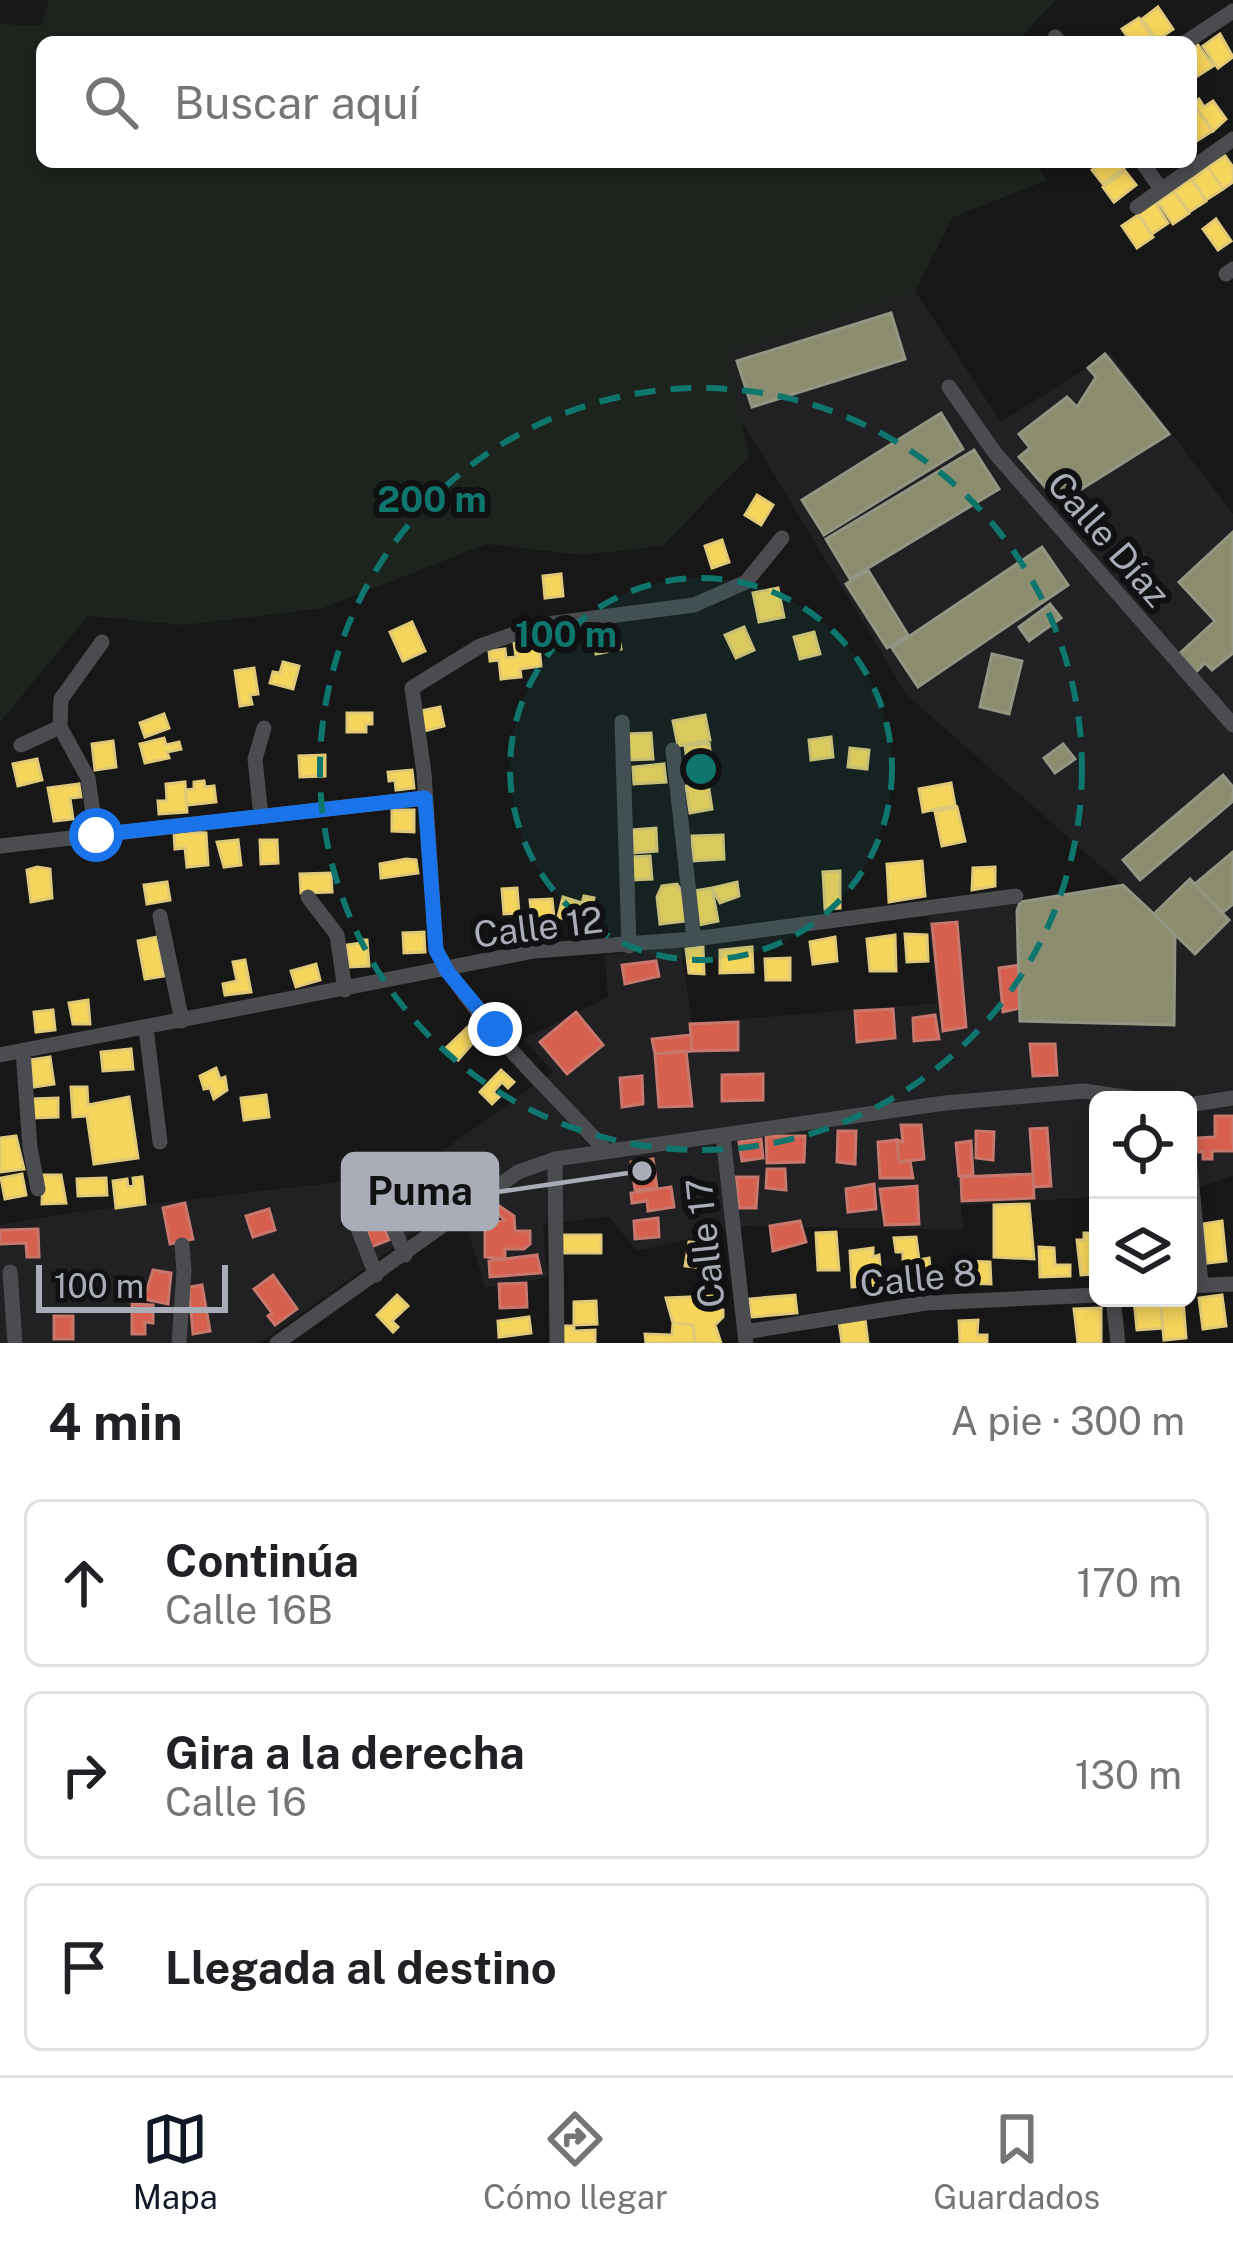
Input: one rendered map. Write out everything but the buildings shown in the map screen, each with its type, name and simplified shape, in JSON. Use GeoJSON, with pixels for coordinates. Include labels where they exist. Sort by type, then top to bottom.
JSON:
{"type":"FeatureCollection","features":[{"type":"Feature","properties":{"kind":"street"},"geometry":{"type":"LineString","coordinates":[[1195,36],[1233,10]]}},
{"type":"Feature","properties":{"kind":"street"},"geometry":{"type":"LineString","coordinates":[[1197,164],[1233,139]]}},
{"type":"Feature","properties":{"kind":"street"},"geometry":{"type":"LineString","coordinates":[[1146,168],[1161,189]]}},
{"type":"Feature","properties":{"kind":"street"},"geometry":{"type":"LineString","coordinates":[[1137,207],[1191,168]]}},
{"type":"Feature","properties":{"kind":"street","name":"Calle Díaz"},"geometry":{"type":"LineString","coordinates":[[949,387],[994,453],[1233,725]]}},
{"type":"Feature","properties":{"kind":"street"},"geometry":{"type":"LineString","coordinates":[[606,1150],[447,971],[436,950],[425,798],[410,694],[417,682],[480,646],[540,626],[694,605],[746,582],[782,538]]}},
{"type":"Feature","properties":{"kind":"street"},"geometry":{"type":"LineString","coordinates":[[96,835],[88,778],[60,727],[61,699],[102,642]]}},
{"type":"Feature","properties":{"kind":"street"},"geometry":{"type":"LineString","coordinates":[[622,722],[629,946]]}},
{"type":"Feature","properties":{"kind":"street"},"geometry":{"type":"LineString","coordinates":[[21,745],[60,727]]}},
{"type":"Feature","properties":{"kind":"street"},"geometry":{"type":"LineString","coordinates":[[261,816],[255,758],[264,728]]}},
{"type":"Feature","properties":{"kind":"street"},"geometry":{"type":"LineString","coordinates":[[673,750],[694,939]]}},
{"type":"Feature","properties":{"kind":"street"},"geometry":{"type":"LineString","coordinates":[[0,846],[425,798]]}},
{"type":"Feature","properties":{"kind":"street","name":"Calle 12"},"geometry":{"type":"LineString","coordinates":[[0,1055],[534,952],[694,939],[1016,896]]}},
{"type":"Feature","properties":{"kind":"street"},"geometry":{"type":"LineString","coordinates":[[308,897],[337,935],[345,990]]}},
{"type":"Feature","properties":{"kind":"street"},"geometry":{"type":"LineString","coordinates":[[160,916],[182,1021]]}},
{"type":"Feature","properties":{"kind":"street"},"geometry":{"type":"LineString","coordinates":[[146,1028],[160,1142]]}},
{"type":"Feature","properties":{"kind":"street"},"geometry":{"type":"LineString","coordinates":[[23,1051],[38,1190]]}},
{"type":"Feature","properties":{"kind":"street"},"geometry":{"type":"LineString","coordinates":[[277,1343],[518,1172],[554,1159],[945,1103],[1089,1092]]}},
{"type":"Feature","properties":{"kind":"street"},"geometry":{"type":"LineString","coordinates":[[1197,1104],[1233,1098]]}},
{"type":"Feature","properties":{"kind":"street","name":"Calle 17"},"geometry":{"type":"LineString","coordinates":[[723,1136],[746,1337]]}},
{"type":"Feature","properties":{"kind":"street"},"geometry":{"type":"LineString","coordinates":[[554,1159],[557,1343]]}},
{"type":"Feature","properties":{"kind":"street"},"geometry":{"type":"LineString","coordinates":[[376,1275],[354,1219],[385,1206],[405,1256]]}},
{"type":"Feature","properties":{"kind":"street"},"geometry":{"type":"LineString","coordinates":[[179,1343],[182,1245]]}},
{"type":"Feature","properties":{"kind":"street"},"geometry":{"type":"LineString","coordinates":[[10,1272],[15,1343]]}},
{"type":"Feature","properties":{"kind":"street"},"geometry":{"type":"LineString","coordinates":[[1197,1285],[1233,1285]]}},
{"type":"Feature","properties":{"kind":"street","name":"Calle 8"},"geometry":{"type":"LineString","coordinates":[[746,1337],[926,1304],[1089,1295]]}},
{"type":"Feature","properties":{"kind":"street"},"geometry":{"type":"LineString","coordinates":[[1114,1307],[1118,1343]]}},
{"type":"Feature","properties":{"kind":"shaded area"},"geometry":{"type":"Polygon","coordinates":[[[49,0],[1056,0],[1022,36],[36,36],[36,168],[1039,168],[1047,180],[953,217],[915,291],[726,352],[749,457],[662,546],[581,555],[486,544],[323,608],[183,625],[88,616],[0,722],[0,24],[41,26],[49,0]]]}},
{"type":"Feature","properties":{"kind":"shaded area"},"geometry":{"type":"Polygon","coordinates":[[[915,291],[1001,422],[1110,353],[1233,514],[1233,1176],[1197,1187],[1197,1091],[1089,1091],[1089,1198],[961,1205],[963,1230],[744,1226],[637,1251],[609,1217],[543,1224],[547,1278],[485,1288],[467,1228],[454,1205],[260,1343],[0,1343],[0,1225],[410,1174],[553,1072],[523,1039],[608,997],[605,955],[681,947],[692,1023],[937,1003],[928,916],[1122,885],[907,695],[741,420],[726,352],[915,291]]]}},
{"type":"Feature","properties":{"kind":"place","name":"Puma"},"geometry":{"type":"Point","coordinates":[642,1171]}},
{"type":"Feature","properties":{"kind":"route"},"geometry":{"type":"LineString","coordinates":[[96,835],[425,798],[436,950],[447,971],[495,1029]]}}]}
